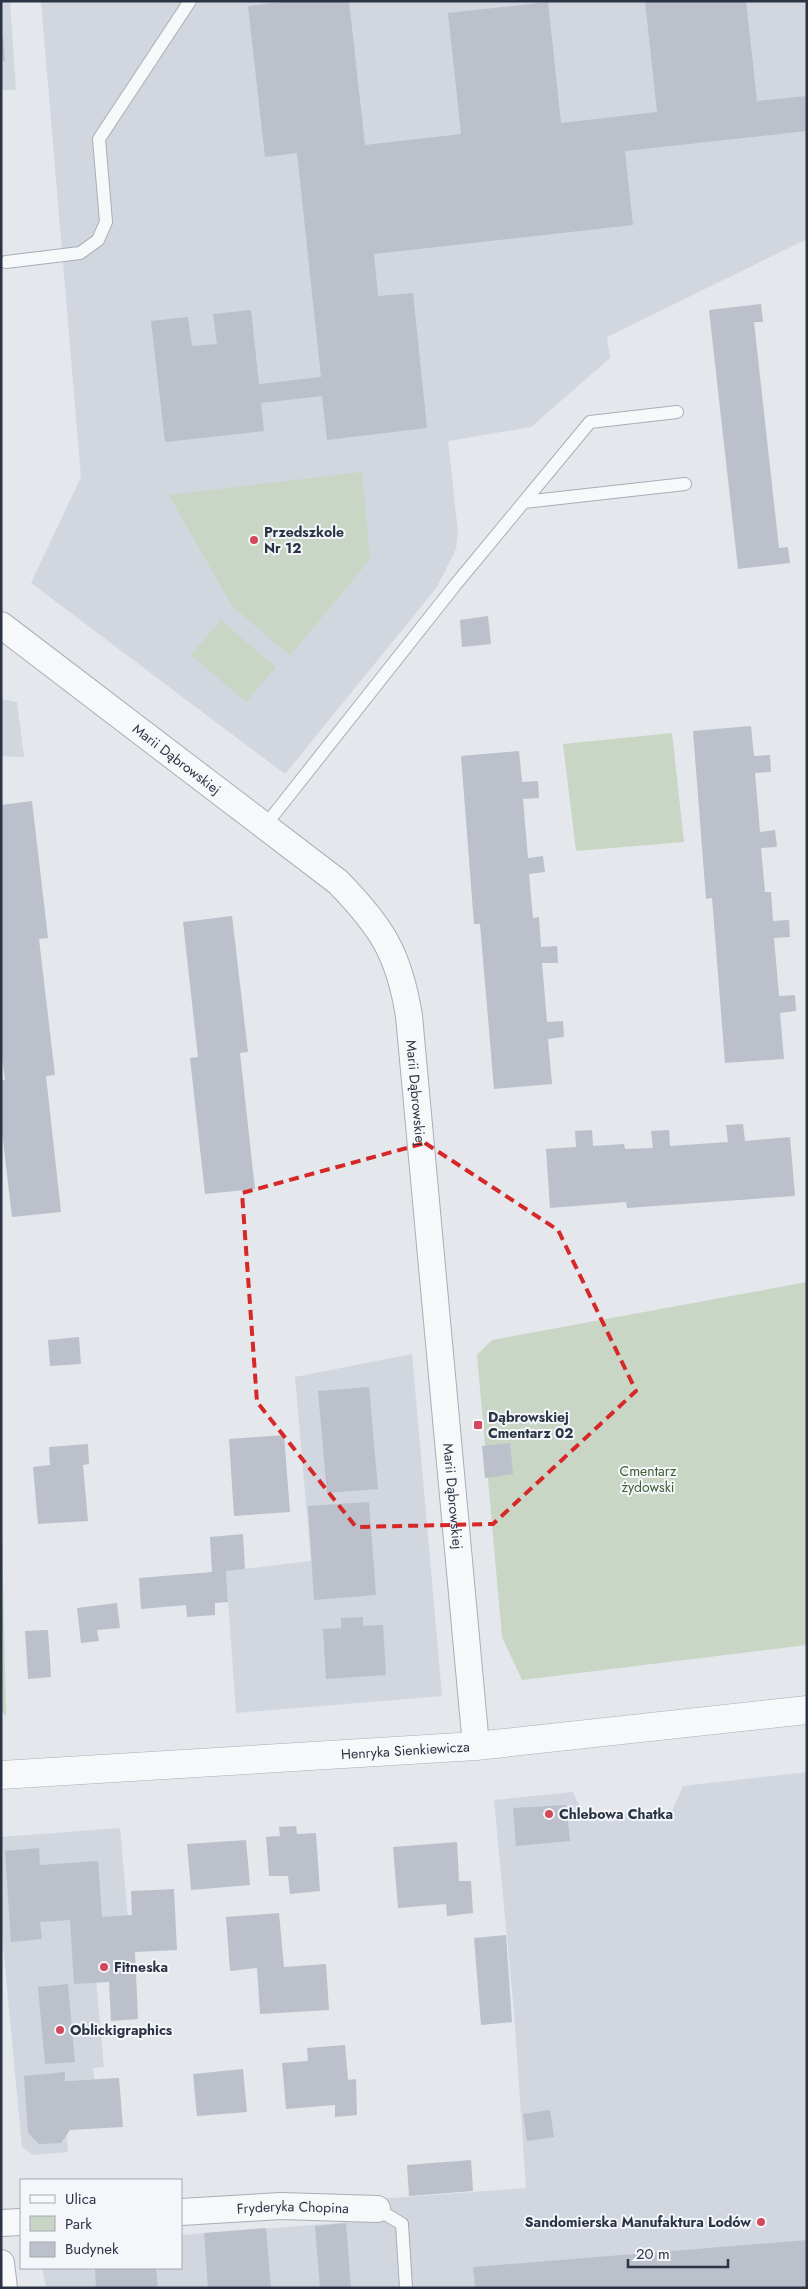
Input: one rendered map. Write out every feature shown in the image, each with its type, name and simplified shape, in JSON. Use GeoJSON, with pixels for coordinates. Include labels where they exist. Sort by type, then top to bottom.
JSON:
{"type":"FeatureCollection","features":[{"type":"Feature","properties":{"kind":"street","name":"Marii Dąbrowskiej"},"geometry":{"type":"LineString","coordinates":[[1,624],[338,882],[367,912],[393,953],[404,983],[410,1025],[476,1746]]}},
{"type":"Feature","properties":{"kind":"street","name":"Henryka Sienkiewicza"},"geometry":{"type":"LineString","coordinates":[[1,1774],[476,1746],[807,1710]]}},
{"type":"Feature","properties":{"kind":"street","name":"Fryderyka Chopina"},"geometry":{"type":"LineString","coordinates":[[182,2212],[281,2206],[377,2210]]}},
{"type":"Feature","properties":{"kind":"street"},"geometry":{"type":"LineString","coordinates":[[1,2224],[20,2222]]}},
{"type":"Feature","properties":{"kind":"street"},"geometry":{"type":"LineString","coordinates":[[1,2262],[4,2288]]}},
{"type":"Feature","properties":{"kind":"lane"},"geometry":{"type":"LineString","coordinates":[[6,262],[80,253],[98,240],[106,222],[99,139],[190,1]]}},
{"type":"Feature","properties":{"kind":"lane"},"geometry":{"type":"LineString","coordinates":[[264,827],[450,592],[590,422],[677,412]]}},
{"type":"Feature","properties":{"kind":"lane"},"geometry":{"type":"LineString","coordinates":[[524,502],[685,484]]}},
{"type":"Feature","properties":{"kind":"lane","name":"Fryderyka Chopina"},"geometry":{"type":"LineString","coordinates":[[377,2210],[402,2224],[406,2288]]}},
{"type":"Feature","properties":{"kind":"highlighted area"},"geometry":{"type":"Polygon","coordinates":[[[425,1143],[558,1230],[636,1391],[493,1524],[356,1527],[257,1402],[242,1193],[425,1143]]]}},
{"type":"Feature","properties":{"kind":"shaded area"},"geometry":{"type":"Polygon","coordinates":[[[1,1],[10,1],[16,90],[1,90],[1,1]]]}},
{"type":"Feature","properties":{"kind":"shaded area"},"geometry":{"type":"Polygon","coordinates":[[[41,1],[807,1],[807,239],[607,337],[610,358],[531,427],[448,441],[458,532],[456,549],[437,587],[285,774],[31,583],[81,477],[41,1]]]}},
{"type":"Feature","properties":{"kind":"shaded area"},"geometry":{"type":"Polygon","coordinates":[[[1,699],[17,702],[24,757],[1,756],[1,699]]]}},
{"type":"Feature","properties":{"kind":"shaded area"},"geometry":{"type":"Polygon","coordinates":[[[412,1354],[442,1696],[236,1713],[226,1571],[311,1561],[295,1377],[412,1354]]]}},
{"type":"Feature","properties":{"kind":"shaded area"},"geometry":{"type":"Polygon","coordinates":[[[807,1772],[807,2288],[46,2288],[42,2269],[182,2269],[182,2235],[366,2221],[365,2200],[526,2188],[514,2012],[494,1800],[573,1792],[584,1816],[672,1811],[683,1786],[807,1772]]]}},
{"type":"Feature","properties":{"kind":"shaded area"},"geometry":{"type":"Polygon","coordinates":[[[120,1828],[133,1977],[96,1980],[104,2067],[93,2068],[94,2079],[63,2081],[68,2152],[33,2155],[22,2147],[1,1923],[1,1837],[120,1828]]]}},
{"type":"Feature","properties":{"kind":"green space"},"geometry":{"type":"Polygon","coordinates":[[[362,472],[370,559],[290,656],[232,606],[169,495],[362,472]]]}},
{"type":"Feature","properties":{"kind":"green space"},"geometry":{"type":"Polygon","coordinates":[[[221,620],[276,667],[246,702],[191,655],[221,620]]]}},
{"type":"Feature","properties":{"kind":"green space"},"geometry":{"type":"Polygon","coordinates":[[[672,733],[684,842],[576,851],[563,744],[672,733]]]}},
{"type":"Feature","properties":{"kind":"green space","name":"Cmentarz żydowski"},"geometry":{"type":"Polygon","coordinates":[[[807,1282],[807,1645],[522,1680],[502,1637],[477,1355],[492,1340],[807,1282]]]}},
{"type":"Feature","properties":{"kind":"green space"},"geometry":{"type":"Polygon","coordinates":[[[1,1484],[6,1716],[1,1711],[1,1484]]]}},
{"type":"Feature","properties":{"kind":"building"},"geometry":{"type":"Polygon","coordinates":[[[288,1],[349,1],[365,145],[461,134],[448,13],[548,2],[561,123],[657,112],[645,1],[746,1],[757,101],[807,96],[807,131],[625,151],[633,225],[374,254],[378,296],[413,293],[427,428],[327,440],[322,396],[261,403],[264,431],[165,442],[151,321],[188,317],[192,346],[217,344],[213,314],[251,310],[259,384],[321,377],[297,153],[265,157],[248,6],[288,1]]]}},
{"type":"Feature","properties":{"kind":"building"},"geometry":{"type":"Polygon","coordinates":[[[1,36],[3,36],[5,61],[1,61],[1,36]]]}},
{"type":"Feature","properties":{"kind":"building"},"geometry":{"type":"Polygon","coordinates":[[[761,304],[763,322],[754,322],[779,548],[788,547],[790,563],[738,569],[709,310],[761,304]]]}},
{"type":"Feature","properties":{"kind":"building"},"geometry":{"type":"Polygon","coordinates":[[[488,616],[491,644],[462,647],[460,620],[488,616]]]}},
{"type":"Feature","properties":{"kind":"building"},"geometry":{"type":"Polygon","coordinates":[[[751,726],[754,756],[770,755],[771,772],[755,773],[760,832],[775,830],[777,847],[761,848],[765,892],[771,892],[773,921],[789,920],[790,937],[774,938],[779,996],[795,995],[796,1011],[780,1013],[784,1059],[725,1063],[712,898],[706,899],[693,731],[751,726]]]}},
{"type":"Feature","properties":{"kind":"building"},"geometry":{"type":"Polygon","coordinates":[[[519,751],[522,782],[538,781],[539,798],[523,799],[528,858],[543,856],[545,872],[529,874],[533,918],[539,917],[541,947],[557,946],[558,963],[542,963],[547,1022],[563,1021],[564,1037],[548,1039],[552,1084],[494,1089],[480,924],[474,924],[461,756],[519,751]]]}},
{"type":"Feature","properties":{"kind":"building"},"geometry":{"type":"Polygon","coordinates":[[[32,801],[48,938],[39,939],[55,1075],[46,1076],[61,1212],[12,1217],[1,1124],[1,1080],[5,1080],[1,1049],[1,805],[32,801]]]}},
{"type":"Feature","properties":{"kind":"building"},"geometry":{"type":"Polygon","coordinates":[[[232,916],[248,1052],[240,1053],[255,1189],[205,1194],[190,1058],[198,1057],[183,922],[232,916]]]}},
{"type":"Feature","properties":{"kind":"building"},"geometry":{"type":"Polygon","coordinates":[[[743,1124],[745,1141],[790,1137],[795,1196],[627,1208],[626,1202],[550,1208],[546,1149],[576,1147],[575,1131],[592,1130],[593,1146],[624,1144],[625,1149],[653,1148],[651,1131],[669,1130],[670,1146],[728,1142],[726,1125],[743,1124]]]}},
{"type":"Feature","properties":{"kind":"building"},"geometry":{"type":"Polygon","coordinates":[[[79,1337],[81,1364],[50,1366],[48,1340],[79,1337]]]}},
{"type":"Feature","properties":{"kind":"building"},"geometry":{"type":"Polygon","coordinates":[[[369,1387],[378,1489],[327,1493],[318,1391],[369,1387]]]}},
{"type":"Feature","properties":{"kind":"building"},"geometry":{"type":"Polygon","coordinates":[[[284,1435],[290,1512],[234,1516],[229,1439],[284,1435]]]}},
{"type":"Feature","properties":{"kind":"building"},"geometry":{"type":"Polygon","coordinates":[[[510,1443],[513,1474],[485,1478],[482,1446],[510,1443]]]}},
{"type":"Feature","properties":{"kind":"building"},"geometry":{"type":"Polygon","coordinates":[[[88,1444],[89,1464],[83,1465],[88,1521],[38,1524],[33,1467],[50,1465],[49,1447],[88,1444]]]}},
{"type":"Feature","properties":{"kind":"building"},"geometry":{"type":"Polygon","coordinates":[[[369,1502],[376,1595],[314,1600],[308,1506],[369,1502]]]}},
{"type":"Feature","properties":{"kind":"building"},"geometry":{"type":"Polygon","coordinates":[[[243,1534],[245,1569],[226,1571],[228,1602],[215,1603],[215,1615],[187,1617],[186,1605],[141,1609],[139,1578],[212,1572],[210,1537],[243,1534]]]}},
{"type":"Feature","properties":{"kind":"building"},"geometry":{"type":"Polygon","coordinates":[[[117,1603],[120,1628],[97,1630],[99,1641],[81,1643],[77,1608],[117,1603]]]}},
{"type":"Feature","properties":{"kind":"building"},"geometry":{"type":"Polygon","coordinates":[[[363,1617],[363,1626],[383,1625],[386,1675],[326,1679],[323,1629],[341,1628],[341,1618],[363,1617]]]}},
{"type":"Feature","properties":{"kind":"building"},"geometry":{"type":"Polygon","coordinates":[[[48,1630],[51,1677],[28,1679],[25,1631],[48,1630]]]}},
{"type":"Feature","properties":{"kind":"building"},"geometry":{"type":"Polygon","coordinates":[[[566,1805],[570,1841],[516,1846],[513,1808],[566,1805]]]}},
{"type":"Feature","properties":{"kind":"building"},"geometry":{"type":"Polygon","coordinates":[[[296,1826],[297,1834],[316,1833],[320,1891],[290,1894],[288,1876],[269,1876],[266,1837],[280,1836],[279,1827],[296,1826]]]}},
{"type":"Feature","properties":{"kind":"building"},"geometry":{"type":"Polygon","coordinates":[[[246,1840],[250,1885],[191,1890],[187,1844],[246,1840]]]}},
{"type":"Feature","properties":{"kind":"building"},"geometry":{"type":"Polygon","coordinates":[[[457,1842],[459,1881],[471,1881],[473,1913],[447,1916],[446,1904],[398,1908],[393,1847],[457,1842]]]}},
{"type":"Feature","properties":{"kind":"building"},"geometry":{"type":"Polygon","coordinates":[[[39,1848],[40,1865],[98,1861],[102,1917],[132,1915],[131,1891],[174,1889],[177,1950],[135,1952],[138,2019],[111,2021],[109,1982],[74,1984],[70,1920],[40,1922],[42,1939],[11,1942],[5,1851],[39,1848]]]}},
{"type":"Feature","properties":{"kind":"building"},"geometry":{"type":"Polygon","coordinates":[[[279,1913],[284,1967],[326,1964],[329,2010],[260,2014],[257,1968],[230,1971],[226,1917],[279,1913]]]}},
{"type":"Feature","properties":{"kind":"building"},"geometry":{"type":"Polygon","coordinates":[[[506,1935],[512,2022],[481,2025],[474,1938],[506,1935]]]}},
{"type":"Feature","properties":{"kind":"building"},"geometry":{"type":"Polygon","coordinates":[[[68,1984],[75,2062],[45,2064],[38,1987],[68,1984]]]}},
{"type":"Feature","properties":{"kind":"building"},"geometry":{"type":"Polygon","coordinates":[[[345,2045],[348,2080],[356,2079],[357,2115],[335,2117],[335,2105],[286,2109],[282,2063],[308,2061],[307,2048],[345,2045]]]}},
{"type":"Feature","properties":{"kind":"building"},"geometry":{"type":"Polygon","coordinates":[[[243,2069],[247,2112],[197,2116],[193,2074],[243,2069]]]}},
{"type":"Feature","properties":{"kind":"building"},"geometry":{"type":"Polygon","coordinates":[[[65,2072],[65,2081],[119,2078],[123,2127],[70,2130],[61,2143],[39,2144],[28,2133],[24,2076],[65,2072]]]}},
{"type":"Feature","properties":{"kind":"building"},"geometry":{"type":"Polygon","coordinates":[[[550,2110],[554,2137],[527,2141],[523,2114],[550,2110]]]}},
{"type":"Feature","properties":{"kind":"building"},"geometry":{"type":"Polygon","coordinates":[[[471,2160],[473,2191],[409,2196],[407,2165],[471,2160]]]}},
{"type":"Feature","properties":{"kind":"building"},"geometry":{"type":"Polygon","coordinates":[[[346,2223],[351,2288],[320,2288],[315,2226],[346,2223]]]}},
{"type":"Feature","properties":{"kind":"building"},"geometry":{"type":"Polygon","coordinates":[[[266,2228],[271,2288],[208,2288],[204,2233],[266,2228]]]}},
{"type":"Feature","properties":{"kind":"building"},"geometry":{"type":"Polygon","coordinates":[[[807,2240],[807,2288],[475,2288],[473,2267],[807,2240]]]}},
{"type":"Feature","properties":{"kind":"building"},"geometry":{"type":"Polygon","coordinates":[[[95,2269],[156,2269],[158,2288],[96,2288],[95,2269]]]}},
{"type":"Feature","properties":{"kind":"place","name":"Przedszkole Nr 12"},"geometry":{"type":"Point","coordinates":[254,540]}},
{"type":"Feature","properties":{"kind":"place","name":"Dąbrowskiej Cmentarz 02"},"geometry":{"type":"Point","coordinates":[478,1425]}},
{"type":"Feature","properties":{"kind":"place","name":"Chlebowa Chatka"},"geometry":{"type":"Point","coordinates":[549,1814]}},
{"type":"Feature","properties":{"kind":"place","name":"Fitneska"},"geometry":{"type":"Point","coordinates":[104,1967]}},
{"type":"Feature","properties":{"kind":"place","name":"Oblickigraphics"},"geometry":{"type":"Point","coordinates":[60,2030]}},
{"type":"Feature","properties":{"kind":"place","name":"Sandomierska Manufaktura Lodów"},"geometry":{"type":"Point","coordinates":[761,2222]}}]}
